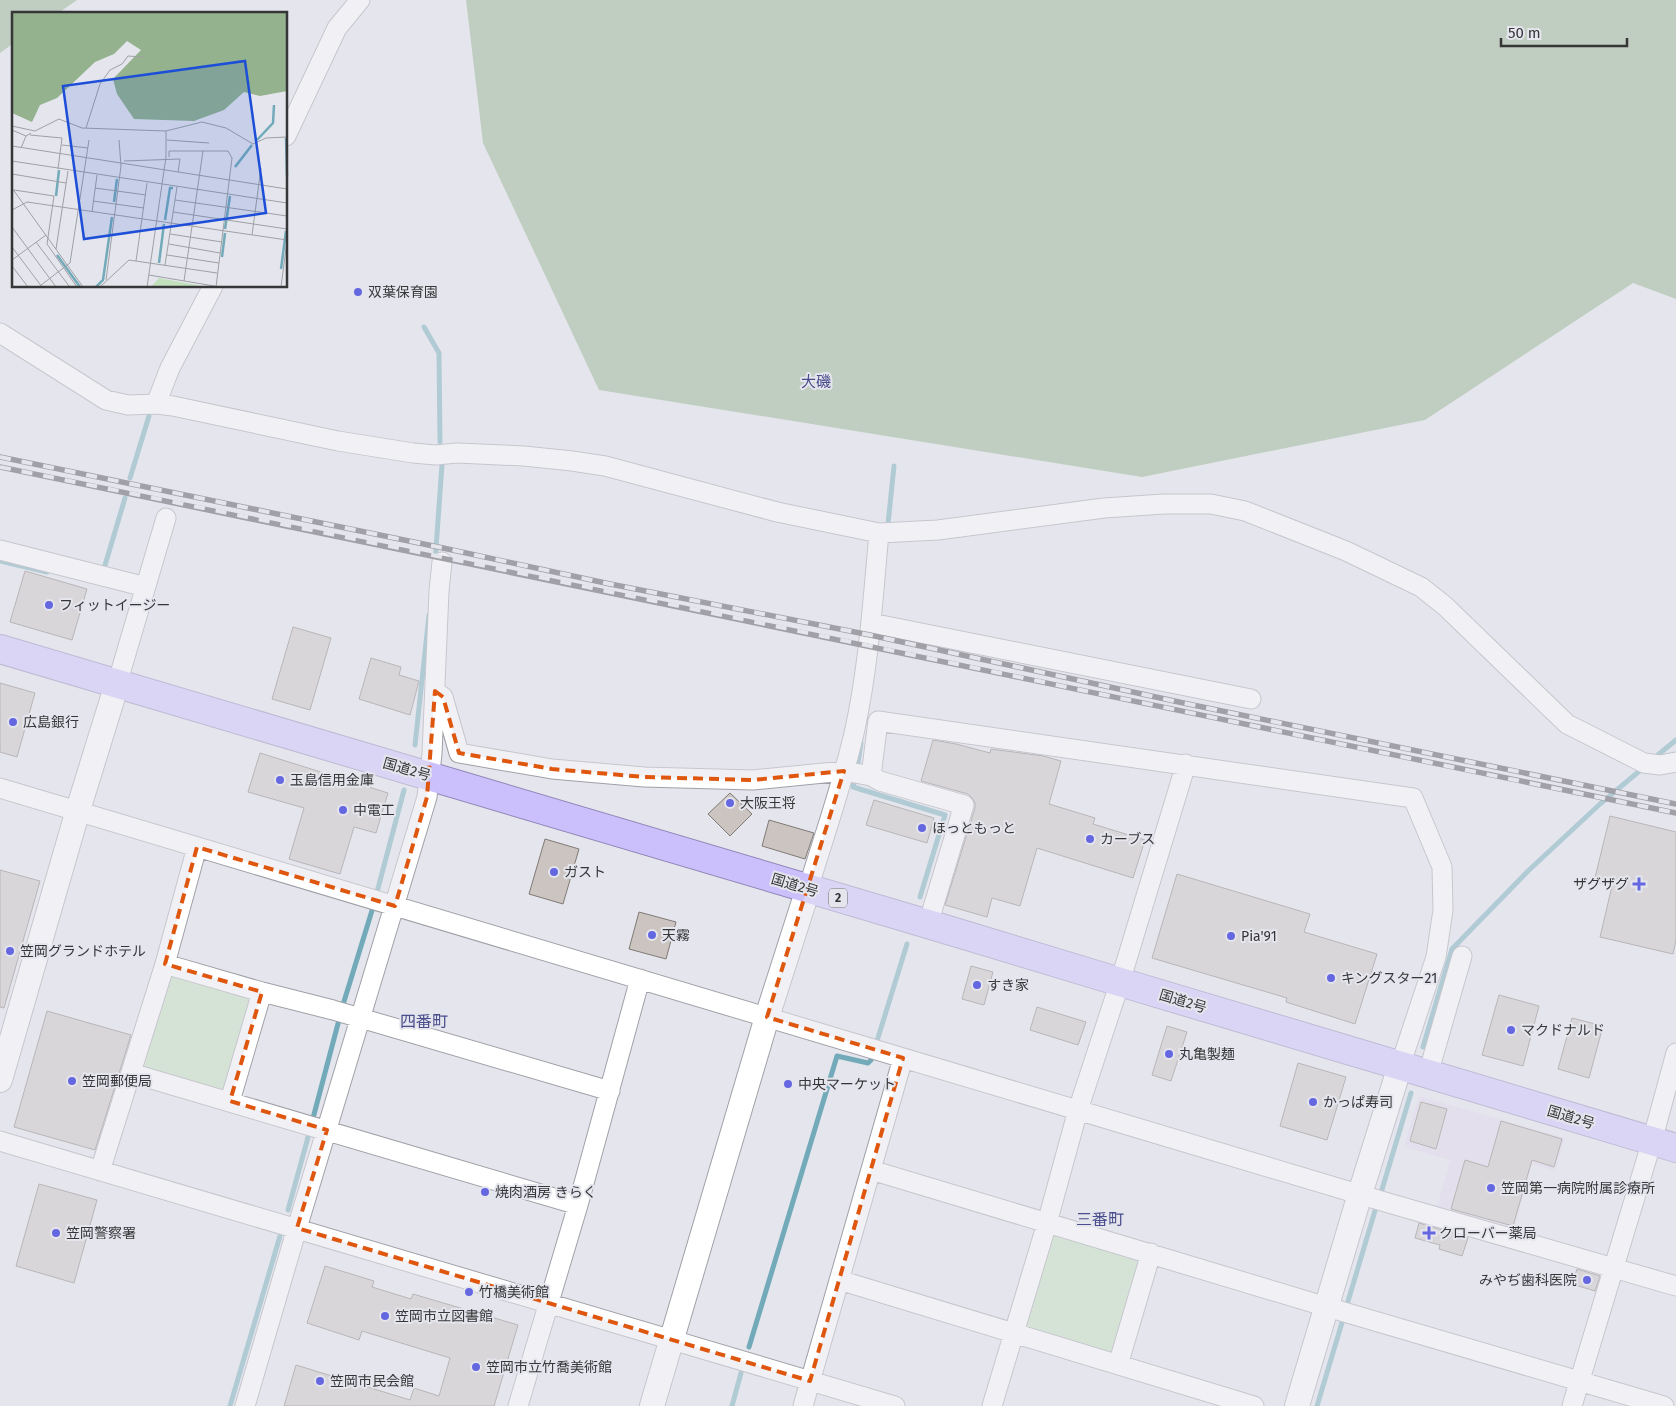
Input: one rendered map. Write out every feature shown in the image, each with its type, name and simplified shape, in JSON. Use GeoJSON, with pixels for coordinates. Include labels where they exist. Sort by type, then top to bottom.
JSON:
{"type":"FeatureCollection","features":[{"type":"Feature","properties":{"kind":"highway","name":"国道2号"},"geometry":{"type":"LineString","coordinates":[[0,648],[1664,1144]]}},
{"type":"Feature","properties":{"kind":"street"},"geometry":{"type":"LineString","coordinates":[[288,132],[338,28],[360,0]]}},
{"type":"Feature","properties":{"kind":"street"},"geometry":{"type":"LineString","coordinates":[[156,404],[170,368],[212,288]]}},
{"type":"Feature","properties":{"kind":"street"},"geometry":{"type":"LineString","coordinates":[[0,333],[106,400],[128,405],[156,404],[338,441],[414,453],[524,456],[597,465],[777,512],[879,533],[938,530],[1104,508],[1164,504],[1211,504],[1245,511],[1346,551],[1421,587],[1445,606],[1567,724],[1649,764],[1676,762]]}},
{"type":"Feature","properties":{"kind":"street"},"geometry":{"type":"LineString","coordinates":[[0,1080],[78,810],[166,518]]}},
{"type":"Feature","properties":{"kind":"street"},"geometry":{"type":"LineString","coordinates":[[857,773],[855,727],[870,635],[877,624],[879,533]]}},
{"type":"Feature","properties":{"kind":"street"},"geometry":{"type":"LineString","coordinates":[[0,550],[146,587]]}},
{"type":"Feature","properties":{"kind":"street"},"geometry":{"type":"LineString","coordinates":[[245,1406],[297,1228],[317,1127],[347,1015],[391,904],[427,798],[430,776],[442,562]]}},
{"type":"Feature","properties":{"kind":"street"},"geometry":{"type":"LineString","coordinates":[[877,624],[1251,699]]}},
{"type":"Feature","properties":{"kind":"street"},"geometry":{"type":"LineString","coordinates":[[435,691],[442,697],[459,753],[552,769],[644,777],[753,780],[857,773],[964,805],[928,924]]}},
{"type":"Feature","properties":{"kind":"street"},"geometry":{"type":"LineString","coordinates":[[652,1406],[766,1017],[808,889],[878,721],[1413,798],[1442,868],[1444,910],[1436,957],[1400,1066],[1373,1198],[1339,1310],[1297,1406]]}},
{"type":"Feature","properties":{"kind":"street"},"geometry":{"type":"LineString","coordinates":[[992,1406],[1047,1223],[1078,1110],[1120,982],[1186,764]]}},
{"type":"Feature","properties":{"kind":"street"},"geometry":{"type":"LineString","coordinates":[[0,788],[1373,1198],[1676,1286]]}},
{"type":"Feature","properties":{"kind":"street"},"geometry":{"type":"LineString","coordinates":[[100,1171],[165,964],[197,847]]}},
{"type":"Feature","properties":{"kind":"street"},"geometry":{"type":"LineString","coordinates":[[1428,1074],[1462,956]]}},
{"type":"Feature","properties":{"kind":"street"},"geometry":{"type":"LineString","coordinates":[[165,964],[610,1092]]}},
{"type":"Feature","properties":{"kind":"street"},"geometry":{"type":"LineString","coordinates":[[518,1406],[578,1206],[640,979]]}},
{"type":"Feature","properties":{"kind":"street"},"geometry":{"type":"LineString","coordinates":[[230,1101],[262,992]]}},
{"type":"Feature","properties":{"kind":"street"},"geometry":{"type":"LineString","coordinates":[[1572,1406],[1613,1268],[1664,1144],[1676,1053]]}},
{"type":"Feature","properties":{"kind":"street"},"geometry":{"type":"LineString","coordinates":[[803,1406],[903,1058]]}},
{"type":"Feature","properties":{"kind":"street"},"geometry":{"type":"LineString","coordinates":[[131,1073],[578,1206]]}},
{"type":"Feature","properties":{"kind":"street"},"geometry":{"type":"LineString","coordinates":[[0,1141],[895,1406]]}},
{"type":"Feature","properties":{"kind":"street"},"geometry":{"type":"LineString","coordinates":[[871,1170],[1664,1406]]}},
{"type":"Feature","properties":{"kind":"street"},"geometry":{"type":"LineString","coordinates":[[1118,1365],[1151,1253]]}},
{"type":"Feature","properties":{"kind":"street"},"geometry":{"type":"LineString","coordinates":[[839,1280],[1254,1406]]}},
{"type":"Feature","properties":{"kind":"highlighted area"},"geometry":{"type":"Polygon","coordinates":[[[435,691],[443,697],[459,753],[552,769],[644,777],[753,780],[844,771],[767,1017],[903,1058],[810,1381],[297,1228],[327,1130],[230,1101],[262,992],[165,964],[197,847],[395,906],[427,797],[435,691]]]}},
{"type":"Feature","properties":{"kind":"shaded area"},"geometry":{"type":"Polygon","coordinates":[[[1419,1096],[1565,1138],[1555,1171],[1532,1164],[1514,1229],[1437,1207],[1450,1160],[1404,1147],[1419,1096]]]}},
{"type":"Feature","properties":{"kind":"green space"},"geometry":{"type":"Polygon","coordinates":[[[0,0],[77,0],[60,12],[12,12],[12,44],[0,53],[0,0]]]}},
{"type":"Feature","properties":{"kind":"green space"},"geometry":{"type":"Polygon","coordinates":[[[466,0],[1676,0],[1676,299],[1633,283],[1425,420],[1142,477],[599,390],[483,143],[466,0]]]}},
{"type":"Feature","properties":{"kind":"green space"},"geometry":{"type":"Polygon","coordinates":[[[172,973],[254,997],[227,1092],[143,1069],[172,973]]]}},
{"type":"Feature","properties":{"kind":"green space"},"geometry":{"type":"Polygon","coordinates":[[[1047,1223],[1151,1253],[1118,1365],[1015,1334],[1047,1223]]]}},
{"type":"Feature","properties":{"kind":"building","name":"フィットイージー"},"geometry":{"type":"Polygon","coordinates":[[[25,571],[87,589],[72,640],[10,622],[25,571]]]}},
{"type":"Feature","properties":{"kind":"building"},"geometry":{"type":"Polygon","coordinates":[[[293,627],[331,638],[310,710],[272,699],[293,627]]]}},
{"type":"Feature","properties":{"kind":"building"},"geometry":{"type":"Polygon","coordinates":[[[371,658],[401,667],[399,675],[419,681],[410,715],[359,699],[371,658]]]}},
{"type":"Feature","properties":{"kind":"building","name":"広島銀行"},"geometry":{"type":"Polygon","coordinates":[[[0,683],[35,693],[17,757],[0,752],[0,683]]]}},
{"type":"Feature","properties":{"kind":"building"},"geometry":{"type":"Polygon","coordinates":[[[933,740],[990,753],[991,749],[1043,756],[1061,761],[1049,804],[1095,818],[1093,824],[1145,840],[1133,878],[1037,848],[1020,906],[992,898],[987,917],[945,905],[975,803],[968,794],[921,781],[933,740]]]}},
{"type":"Feature","properties":{"kind":"building","name":"中電工"},"geometry":{"type":"Polygon","coordinates":[[[260,753],[388,793],[376,833],[354,827],[340,874],[289,859],[304,808],[248,792],[260,753]]]}},
{"type":"Feature","properties":{"kind":"building","name":"大阪王将"},"geometry":{"type":"Polygon","coordinates":[[[730,793],[752,814],[730,836],[708,814],[730,793]]]}},
{"type":"Feature","properties":{"kind":"building"},"geometry":{"type":"Polygon","coordinates":[[[874,800],[934,818],[927,843],[866,825],[874,800]]]}},
{"type":"Feature","properties":{"kind":"building","name":"ザグザグ"},"geometry":{"type":"Polygon","coordinates":[[[1610,816],[1676,832],[1676,940],[1673,954],[1600,937],[1612,886],[1594,882],[1610,816]]]}},
{"type":"Feature","properties":{"kind":"building"},"geometry":{"type":"Polygon","coordinates":[[[769,820],[814,833],[805,859],[762,846],[769,820]]]}},
{"type":"Feature","properties":{"kind":"building","name":"ガスト"},"geometry":{"type":"Polygon","coordinates":[[[545,839],[579,849],[563,904],[529,894],[545,839]]]}},
{"type":"Feature","properties":{"kind":"building","name":"笠岡グランドホテル"},"geometry":{"type":"Polygon","coordinates":[[[0,870],[40,881],[4,1008],[0,1007],[0,870]]]}},
{"type":"Feature","properties":{"kind":"building","name":"Pia'91"},"geometry":{"type":"Polygon","coordinates":[[[1177,874],[1310,914],[1304,932],[1377,954],[1355,1024],[1286,1002],[1287,998],[1152,958],[1177,874]]]}},
{"type":"Feature","properties":{"kind":"building","name":"天霧"},"geometry":{"type":"Polygon","coordinates":[[[639,912],[676,922],[666,959],[629,949],[639,912]]]}},
{"type":"Feature","properties":{"kind":"building","name":"すき家"},"geometry":{"type":"Polygon","coordinates":[[[971,966],[993,972],[984,1005],[962,999],[971,966]]]}},
{"type":"Feature","properties":{"kind":"building","name":"マクドナルド"},"geometry":{"type":"Polygon","coordinates":[[[1499,995],[1539,1006],[1523,1066],[1482,1055],[1499,995]]]}},
{"type":"Feature","properties":{"kind":"building"},"geometry":{"type":"Polygon","coordinates":[[[1037,1007],[1086,1022],[1078,1045],[1030,1030],[1037,1007]]]}},
{"type":"Feature","properties":{"kind":"building"},"geometry":{"type":"Polygon","coordinates":[[[47,1011],[131,1035],[95,1150],[14,1127],[47,1011]]]}},
{"type":"Feature","properties":{"kind":"building"},"geometry":{"type":"Polygon","coordinates":[[[1572,1018],[1603,1026],[1589,1078],[1558,1069],[1572,1018]]]}},
{"type":"Feature","properties":{"kind":"building","name":"丸亀製麺"},"geometry":{"type":"Polygon","coordinates":[[[1167,1026],[1187,1032],[1171,1081],[1152,1075],[1167,1026]]]}},
{"type":"Feature","properties":{"kind":"building","name":"かっぱ寿司"},"geometry":{"type":"Polygon","coordinates":[[[1298,1063],[1346,1077],[1327,1140],[1280,1126],[1298,1063]]]}},
{"type":"Feature","properties":{"kind":"building"},"geometry":{"type":"Polygon","coordinates":[[[1421,1102],[1447,1109],[1436,1149],[1410,1141],[1421,1102]]]}},
{"type":"Feature","properties":{"kind":"building","name":"笠岡第一病院附属診療所"},"geometry":{"type":"Polygon","coordinates":[[[1501,1121],[1562,1139],[1554,1167],[1532,1160],[1513,1226],[1451,1209],[1465,1160],[1488,1167],[1501,1121]]]}},
{"type":"Feature","properties":{"kind":"building","name":"笠岡警察署"},"geometry":{"type":"Polygon","coordinates":[[[39,1184],[97,1200],[74,1283],[16,1266],[39,1184]]]}},
{"type":"Feature","properties":{"kind":"building"},"geometry":{"type":"Polygon","coordinates":[[[1419,1223],[1468,1238],[1462,1256],[1439,1249],[1440,1245],[1415,1238],[1419,1223]]]}},
{"type":"Feature","properties":{"kind":"building"},"geometry":{"type":"Polygon","coordinates":[[[325,1266],[374,1281],[372,1287],[411,1299],[413,1294],[518,1325],[494,1406],[284,1406],[296,1365],[410,1400],[414,1388],[439,1396],[450,1358],[362,1331],[359,1340],[307,1323],[325,1266]]]}},
{"type":"Feature","properties":{"kind":"building","name":"みやぢ歯科医院"},"geometry":{"type":"Polygon","coordinates":[[[1577,1269],[1600,1276],[1595,1291],[1572,1284],[1577,1269]]]}},
{"type":"Feature","properties":{"kind":"waterway"},"geometry":{"type":"LineString","coordinates":[[424,327],[439,353],[440,442]]}},
{"type":"Feature","properties":{"kind":"waterway"},"geometry":{"type":"LineString","coordinates":[[130,478],[149,416]]}},
{"type":"Feature","properties":{"kind":"waterway"},"geometry":{"type":"LineString","coordinates":[[435,562],[442,465]]}},
{"type":"Feature","properties":{"kind":"waterway"},"geometry":{"type":"LineString","coordinates":[[888,524],[894,466]]}},
{"type":"Feature","properties":{"kind":"waterway"},"geometry":{"type":"LineString","coordinates":[[103,572],[125,498]]}},
{"type":"Feature","properties":{"kind":"waterway"},"geometry":{"type":"LineString","coordinates":[[0,561],[47,572]]}},
{"type":"Feature","properties":{"kind":"waterway"},"geometry":{"type":"LineString","coordinates":[[415,745],[429,615]]}},
{"type":"Feature","properties":{"kind":"waterway"},"geometry":{"type":"LineString","coordinates":[[1653,759],[1676,740]]}},
{"type":"Feature","properties":{"kind":"waterway"},"geometry":{"type":"LineString","coordinates":[[857,769],[861,743]]}},
{"type":"Feature","properties":{"kind":"waterway"},"geometry":{"type":"LineString","coordinates":[[1423,1047],[1452,949],[1528,871],[1600,804],[1643,768]]}},
{"type":"Feature","properties":{"kind":"waterway"},"geometry":{"type":"LineString","coordinates":[[855,777],[853,787],[945,815],[920,897]]}},
{"type":"Feature","properties":{"kind":"waterway"},"geometry":{"type":"LineString","coordinates":[[376,896],[404,790]]}},
{"type":"Feature","properties":{"kind":"waterway"},"geometry":{"type":"LineString","coordinates":[[342,1008],[374,904]]}},
{"type":"Feature","properties":{"kind":"waterway"},"geometry":{"type":"LineString","coordinates":[[877,1041],[907,944]]}},
{"type":"Feature","properties":{"kind":"waterway"},"geometry":{"type":"LineString","coordinates":[[312,1122],[340,1016]]}},
{"type":"Feature","properties":{"kind":"waterway"},"geometry":{"type":"LineString","coordinates":[[749,1347],[837,1056],[868,1063],[871,1060]]}},
{"type":"Feature","properties":{"kind":"waterway"},"geometry":{"type":"LineString","coordinates":[[1380,1196],[1411,1093]]}},
{"type":"Feature","properties":{"kind":"waterway"},"geometry":{"type":"LineString","coordinates":[[288,1210],[310,1130]]}},
{"type":"Feature","properties":{"kind":"waterway"},"geometry":{"type":"LineString","coordinates":[[1346,1308],[1377,1204]]}},
{"type":"Feature","properties":{"kind":"waterway"},"geometry":{"type":"LineString","coordinates":[[230,1406],[280,1236]]}},
{"type":"Feature","properties":{"kind":"waterway"},"geometry":{"type":"LineString","coordinates":[[1317,1406],[1344,1316]]}},
{"type":"Feature","properties":{"kind":"waterway"},"geometry":{"type":"LineString","coordinates":[[732,1406],[741,1373]]}},
{"type":"Feature","properties":{"kind":"railway"},"geometry":{"type":"LineString","coordinates":[[0,457],[610,584],[870,635],[1188,704],[1676,804]]}},
{"type":"Feature","properties":{"kind":"railway"},"geometry":{"type":"LineString","coordinates":[[0,467],[1676,813]]}},
{"type":"Feature","properties":{"kind":"place","name":"双葉保育園"},"geometry":{"type":"Point","coordinates":[358,292]}},
{"type":"Feature","properties":{"kind":"place","name":"フィットイージー"},"geometry":{"type":"Point","coordinates":[49,605]}},
{"type":"Feature","properties":{"kind":"place","name":"広島銀行"},"geometry":{"type":"Point","coordinates":[13,722]}},
{"type":"Feature","properties":{"kind":"place","name":"玉島信用金庫"},"geometry":{"type":"Point","coordinates":[280,780]}},
{"type":"Feature","properties":{"kind":"place","name":"大阪王将"},"geometry":{"type":"Point","coordinates":[730,803]}},
{"type":"Feature","properties":{"kind":"place","name":"中電工"},"geometry":{"type":"Point","coordinates":[343,810]}},
{"type":"Feature","properties":{"kind":"place","name":"ほっともっと"},"geometry":{"type":"Point","coordinates":[922,828]}},
{"type":"Feature","properties":{"kind":"place","name":"カーブス"},"geometry":{"type":"Point","coordinates":[1090,839]}},
{"type":"Feature","properties":{"kind":"place","name":"ガスト"},"geometry":{"type":"Point","coordinates":[554,872]}},
{"type":"Feature","properties":{"kind":"place","name":"ザグザグ"},"geometry":{"type":"Point","coordinates":[1639,884]}},
{"type":"Feature","properties":{"kind":"place","name":"天霧"},"geometry":{"type":"Point","coordinates":[652,935]}},
{"type":"Feature","properties":{"kind":"place","name":"Pia'91"},"geometry":{"type":"Point","coordinates":[1231,936]}},
{"type":"Feature","properties":{"kind":"place","name":"笠岡グランドホテル"},"geometry":{"type":"Point","coordinates":[10,951]}},
{"type":"Feature","properties":{"kind":"place","name":"キングスター21"},"geometry":{"type":"Point","coordinates":[1331,978]}},
{"type":"Feature","properties":{"kind":"place","name":"すき家"},"geometry":{"type":"Point","coordinates":[977,985]}},
{"type":"Feature","properties":{"kind":"place","name":"マクドナルド"},"geometry":{"type":"Point","coordinates":[1511,1030]}},
{"type":"Feature","properties":{"kind":"place","name":"丸亀製麺"},"geometry":{"type":"Point","coordinates":[1169,1054]}},
{"type":"Feature","properties":{"kind":"place","name":"笠岡郵便局"},"geometry":{"type":"Point","coordinates":[72,1081]}},
{"type":"Feature","properties":{"kind":"place","name":"中央マーケット"},"geometry":{"type":"Point","coordinates":[788,1084]}},
{"type":"Feature","properties":{"kind":"place","name":"かっぱ寿司"},"geometry":{"type":"Point","coordinates":[1313,1102]}},
{"type":"Feature","properties":{"kind":"place","name":"笠岡第一病院附属診療所"},"geometry":{"type":"Point","coordinates":[1491,1188]}},
{"type":"Feature","properties":{"kind":"place","name":"焼肉酒房 きらく"},"geometry":{"type":"Point","coordinates":[485,1192]}},
{"type":"Feature","properties":{"kind":"place","name":"笠岡警察署"},"geometry":{"type":"Point","coordinates":[56,1233]}},
{"type":"Feature","properties":{"kind":"place","name":"クローバー薬局"},"geometry":{"type":"Point","coordinates":[1429,1233]}},
{"type":"Feature","properties":{"kind":"place","name":"みやぢ歯科医院"},"geometry":{"type":"Point","coordinates":[1587,1280]}},
{"type":"Feature","properties":{"kind":"place","name":"竹橋美術館"},"geometry":{"type":"Point","coordinates":[469,1292]}},
{"type":"Feature","properties":{"kind":"place","name":"笠岡市立図書館"},"geometry":{"type":"Point","coordinates":[385,1316]}},
{"type":"Feature","properties":{"kind":"place","name":"笠岡市立竹喬美術館"},"geometry":{"type":"Point","coordinates":[476,1367]}},
{"type":"Feature","properties":{"kind":"place","name":"笠岡市民会館"},"geometry":{"type":"Point","coordinates":[320,1381]}},
{"type":"Feature","properties":{"kind":"district","name":"大磯"},"geometry":{"type":"Point","coordinates":[816,382]}},
{"type":"Feature","properties":{"kind":"district","name":"四番町"},"geometry":{"type":"Point","coordinates":[424,1021]}},
{"type":"Feature","properties":{"kind":"district","name":"三番町"},"geometry":{"type":"Point","coordinates":[1100,1219]}}]}
